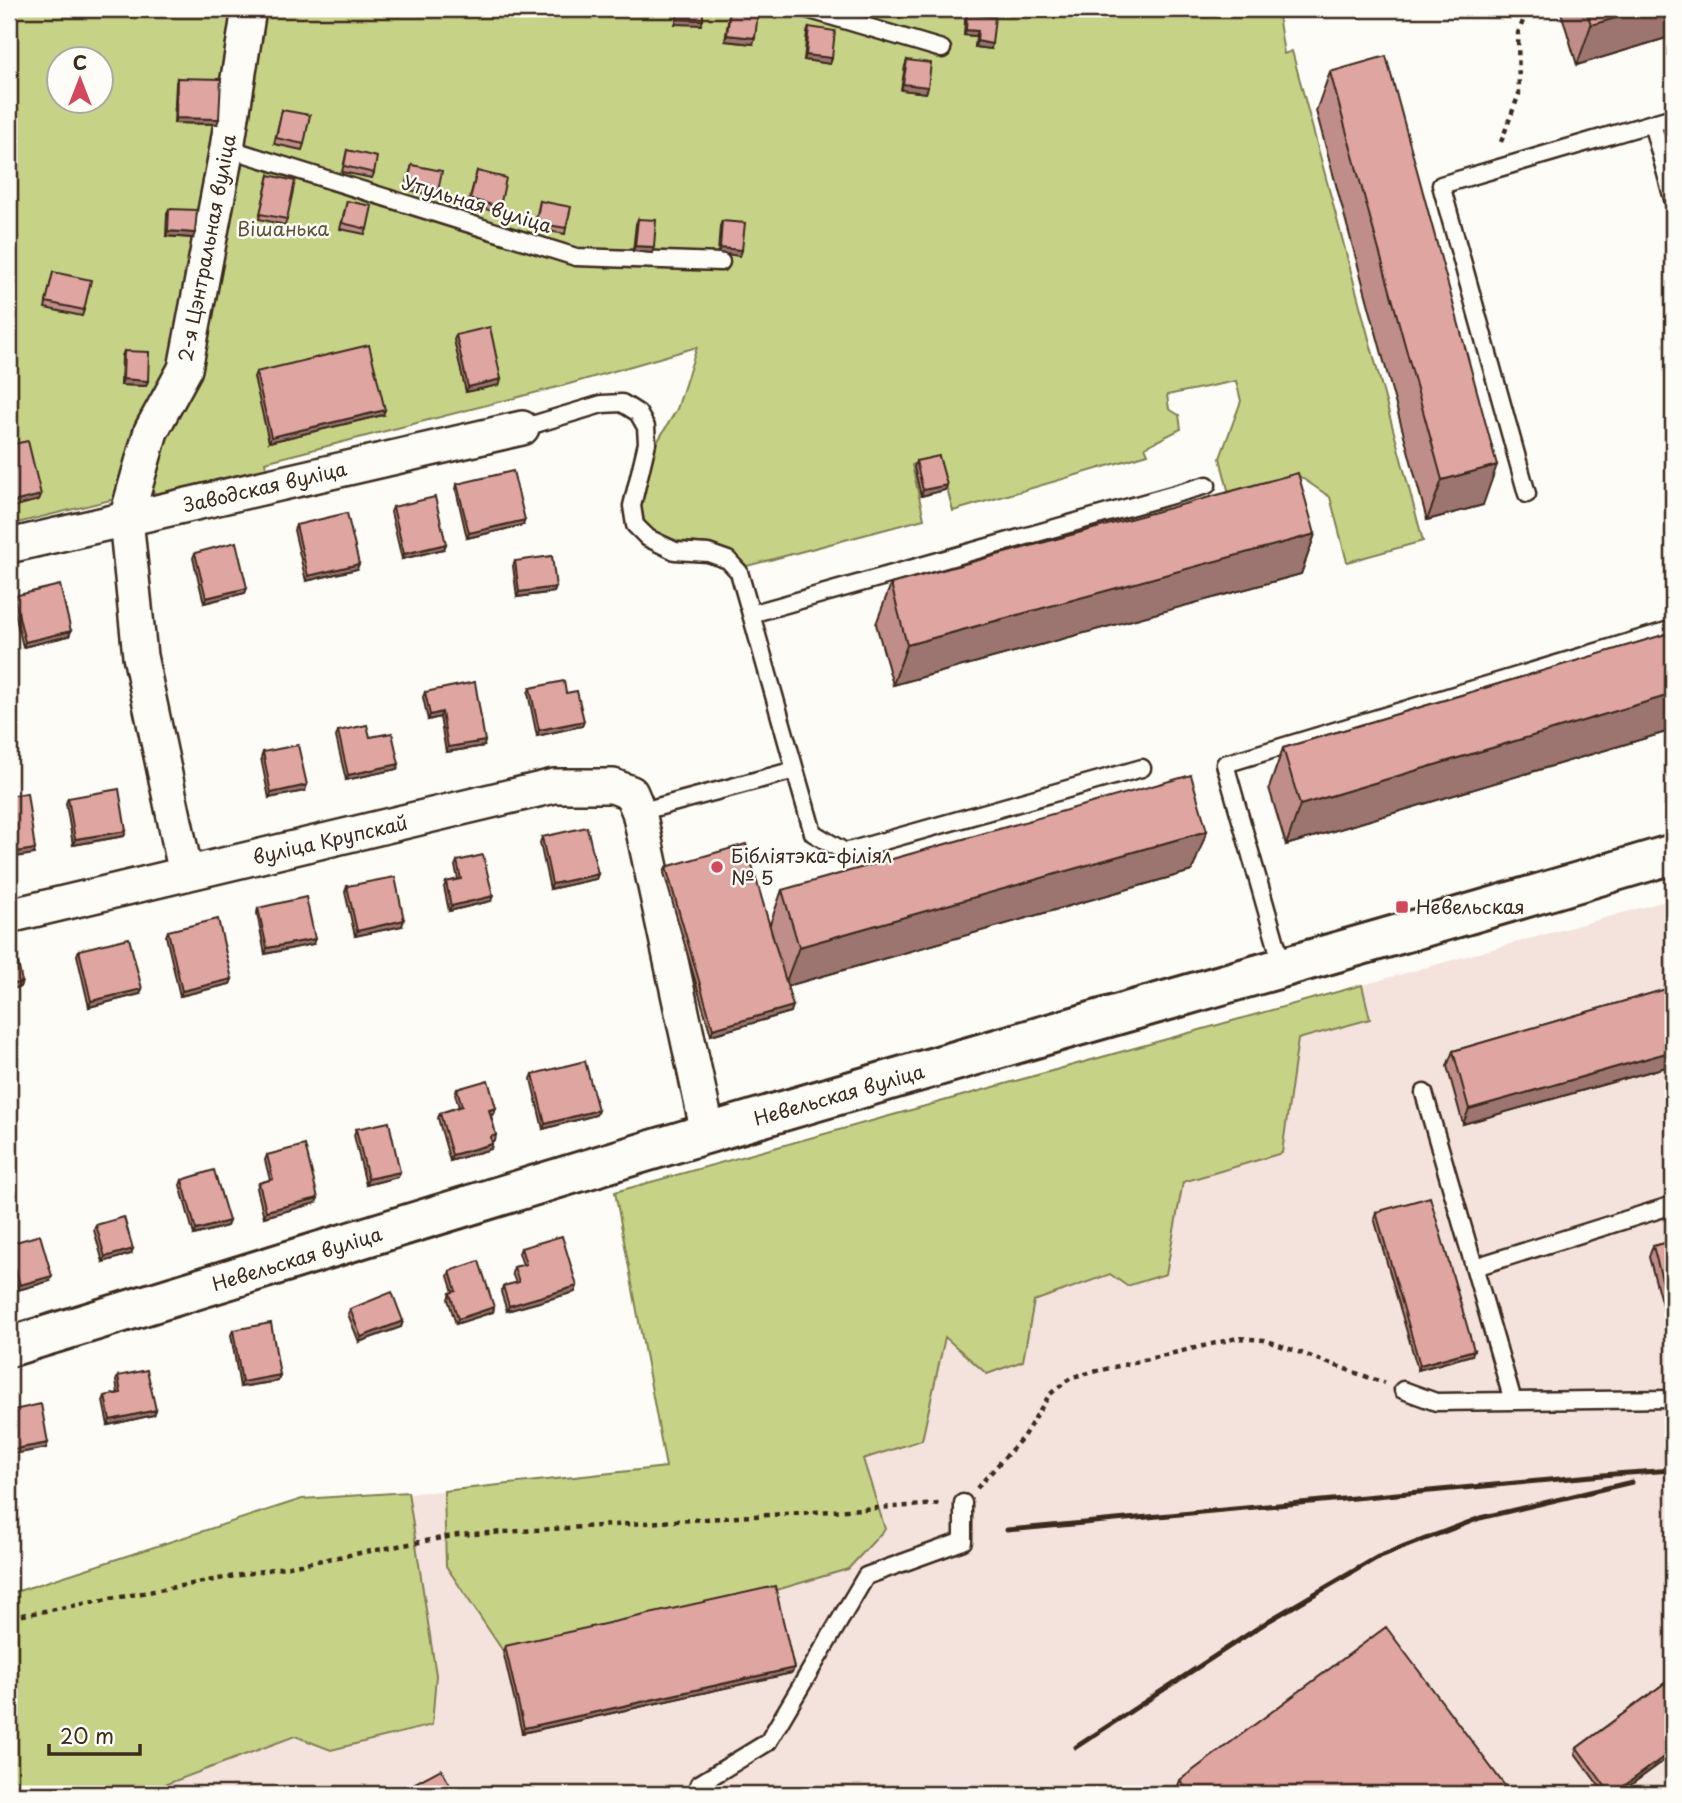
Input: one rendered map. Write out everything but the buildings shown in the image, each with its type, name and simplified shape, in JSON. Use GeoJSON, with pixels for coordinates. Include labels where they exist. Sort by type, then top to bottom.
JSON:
{"type":"FeatureCollection","features":[{"type":"Feature","properties":{"kind":"street","name":"2-я Цэнтральная вуліца"},"geometry":{"type":"LineString","coordinates":[[126,519],[151,431],[185,369],[227,148],[249,9]]}},
{"type":"Feature","properties":{"kind":"street","name":"Заводская вуліца"},"geometry":{"type":"LineString","coordinates":[[9,546],[522,428]]}},
{"type":"Feature","properties":{"kind":"street"},"geometry":{"type":"LineString","coordinates":[[126,519],[140,656],[186,874]]}},
{"type":"Feature","properties":{"kind":"street","name":"вуліца Крупскай"},"geometry":{"type":"LineString","coordinates":[[9,916],[554,786],[612,786],[631,793],[639,812]]}},
{"type":"Feature","properties":{"kind":"street"},"geometry":{"type":"LineString","coordinates":[[639,812],[708,1133]]}},
{"type":"Feature","properties":{"kind":"street","name":"Невельская вуліца"},"geometry":{"type":"LineString","coordinates":[[9,1347],[708,1133],[1673,854]]}},
{"type":"Feature","properties":{"kind":"lane"},"geometry":{"type":"LineString","coordinates":[[807,9],[942,49]]}},
{"type":"Feature","properties":{"kind":"lane"},"geometry":{"type":"LineString","coordinates":[[1527,494],[1441,185],[1673,117]]}},
{"type":"Feature","properties":{"kind":"lane"},"geometry":{"type":"LineString","coordinates":[[1652,123],[1673,199]]}},
{"type":"Feature","properties":{"kind":"lane","name":"Утульная вуліца"},"geometry":{"type":"LineString","coordinates":[[227,148],[576,257],[721,262]]}},
{"type":"Feature","properties":{"kind":"lane"},"geometry":{"type":"LineString","coordinates":[[522,428],[602,404],[622,403],[638,413],[646,427],[647,443],[632,506],[635,525],[648,538],[675,551],[708,553],[728,560],[739,572],[813,834],[845,852],[1142,768]]}},
{"type":"Feature","properties":{"kind":"lane"},"geometry":{"type":"LineString","coordinates":[[751,614],[1207,485]]}},
{"type":"Feature","properties":{"kind":"lane"},"geometry":{"type":"LineString","coordinates":[[1283,968],[1225,764],[1673,629]]}},
{"type":"Feature","properties":{"kind":"lane"},"geometry":{"type":"LineString","coordinates":[[639,812],[795,770]]}},
{"type":"Feature","properties":{"kind":"lane"},"geometry":{"type":"LineString","coordinates":[[1424,1093],[1513,1401]]}},
{"type":"Feature","properties":{"kind":"lane"},"geometry":{"type":"LineString","coordinates":[[1475,1267],[1673,1205]]}},
{"type":"Feature","properties":{"kind":"lane"},"geometry":{"type":"LineString","coordinates":[[1403,1390],[1436,1402],[1673,1399]]}},
{"type":"Feature","properties":{"kind":"lane"},"geometry":{"type":"LineString","coordinates":[[698,1794],[699,1784],[768,1742],[866,1576],[963,1541],[963,1503]]}},
{"type":"Feature","properties":{"kind":"path"},"geometry":{"type":"LineString","coordinates":[[1483,173],[1502,141],[1519,94],[1518,33],[1528,9]]}},
{"type":"Feature","properties":{"kind":"path"},"geometry":{"type":"LineString","coordinates":[[12,1617],[458,1535],[963,1503],[1023,1437],[1051,1394],[1072,1377],[1237,1338],[1265,1340],[1403,1390]]}},
{"type":"Feature","properties":{"kind":"shaded area"},"geometry":{"type":"Polygon","coordinates":[[[1673,899],[1673,1794],[9,1794],[9,1594],[302,1499],[444,1491],[666,1467],[615,1192],[1673,899]]]}},
{"type":"Feature","properties":{"kind":"green space","name":"Вішанька"},"geometry":{"type":"Polygon","coordinates":[[[9,9],[1327,9],[1278,15],[1284,54],[1292,51],[1423,541],[1347,562],[1330,497],[1299,476],[1229,494],[1220,458],[1241,401],[1236,381],[1167,395],[1169,409],[1179,415],[1181,429],[1145,447],[1148,454],[953,511],[939,458],[912,465],[924,519],[747,566],[733,553],[710,544],[678,541],[653,531],[644,521],[641,506],[656,444],[677,409],[697,347],[569,384],[265,462],[268,474],[163,499],[151,490],[9,525],[9,9]]]}},
{"type":"Feature","properties":{"kind":"green space"},"geometry":{"type":"Polygon","coordinates":[[[1362,985],[1370,1019],[1298,1039],[1282,1153],[1183,1182],[1166,1274],[1127,1286],[1110,1274],[1034,1301],[1023,1361],[987,1374],[945,1337],[922,1440],[863,1459],[885,1529],[848,1569],[773,1591],[503,1651],[446,1566],[444,1491],[666,1467],[615,1192],[1362,985]]]}},
{"type":"Feature","properties":{"kind":"green space"},"geometry":{"type":"Polygon","coordinates":[[[408,1492],[436,1675],[432,1725],[331,1750],[295,1736],[140,1794],[9,1794],[9,1594],[302,1499],[408,1492]]]}},
{"type":"Feature","properties":{"kind":"railway"},"geometry":{"type":"LineString","coordinates":[[1007,1530],[1673,1470]]}},
{"type":"Feature","properties":{"kind":"railway"},"geometry":{"type":"LineString","coordinates":[[1076,1747],[1270,1620],[1378,1557],[1480,1518],[1632,1482]]}},
{"type":"Feature","properties":{"kind":"place","name":"Бібліятэка-філіял № 5"},"geometry":{"type":"Point","coordinates":[717,867]}},
{"type":"Feature","properties":{"kind":"place","name":"Невельская"},"geometry":{"type":"Point","coordinates":[1402,907]}}]}
